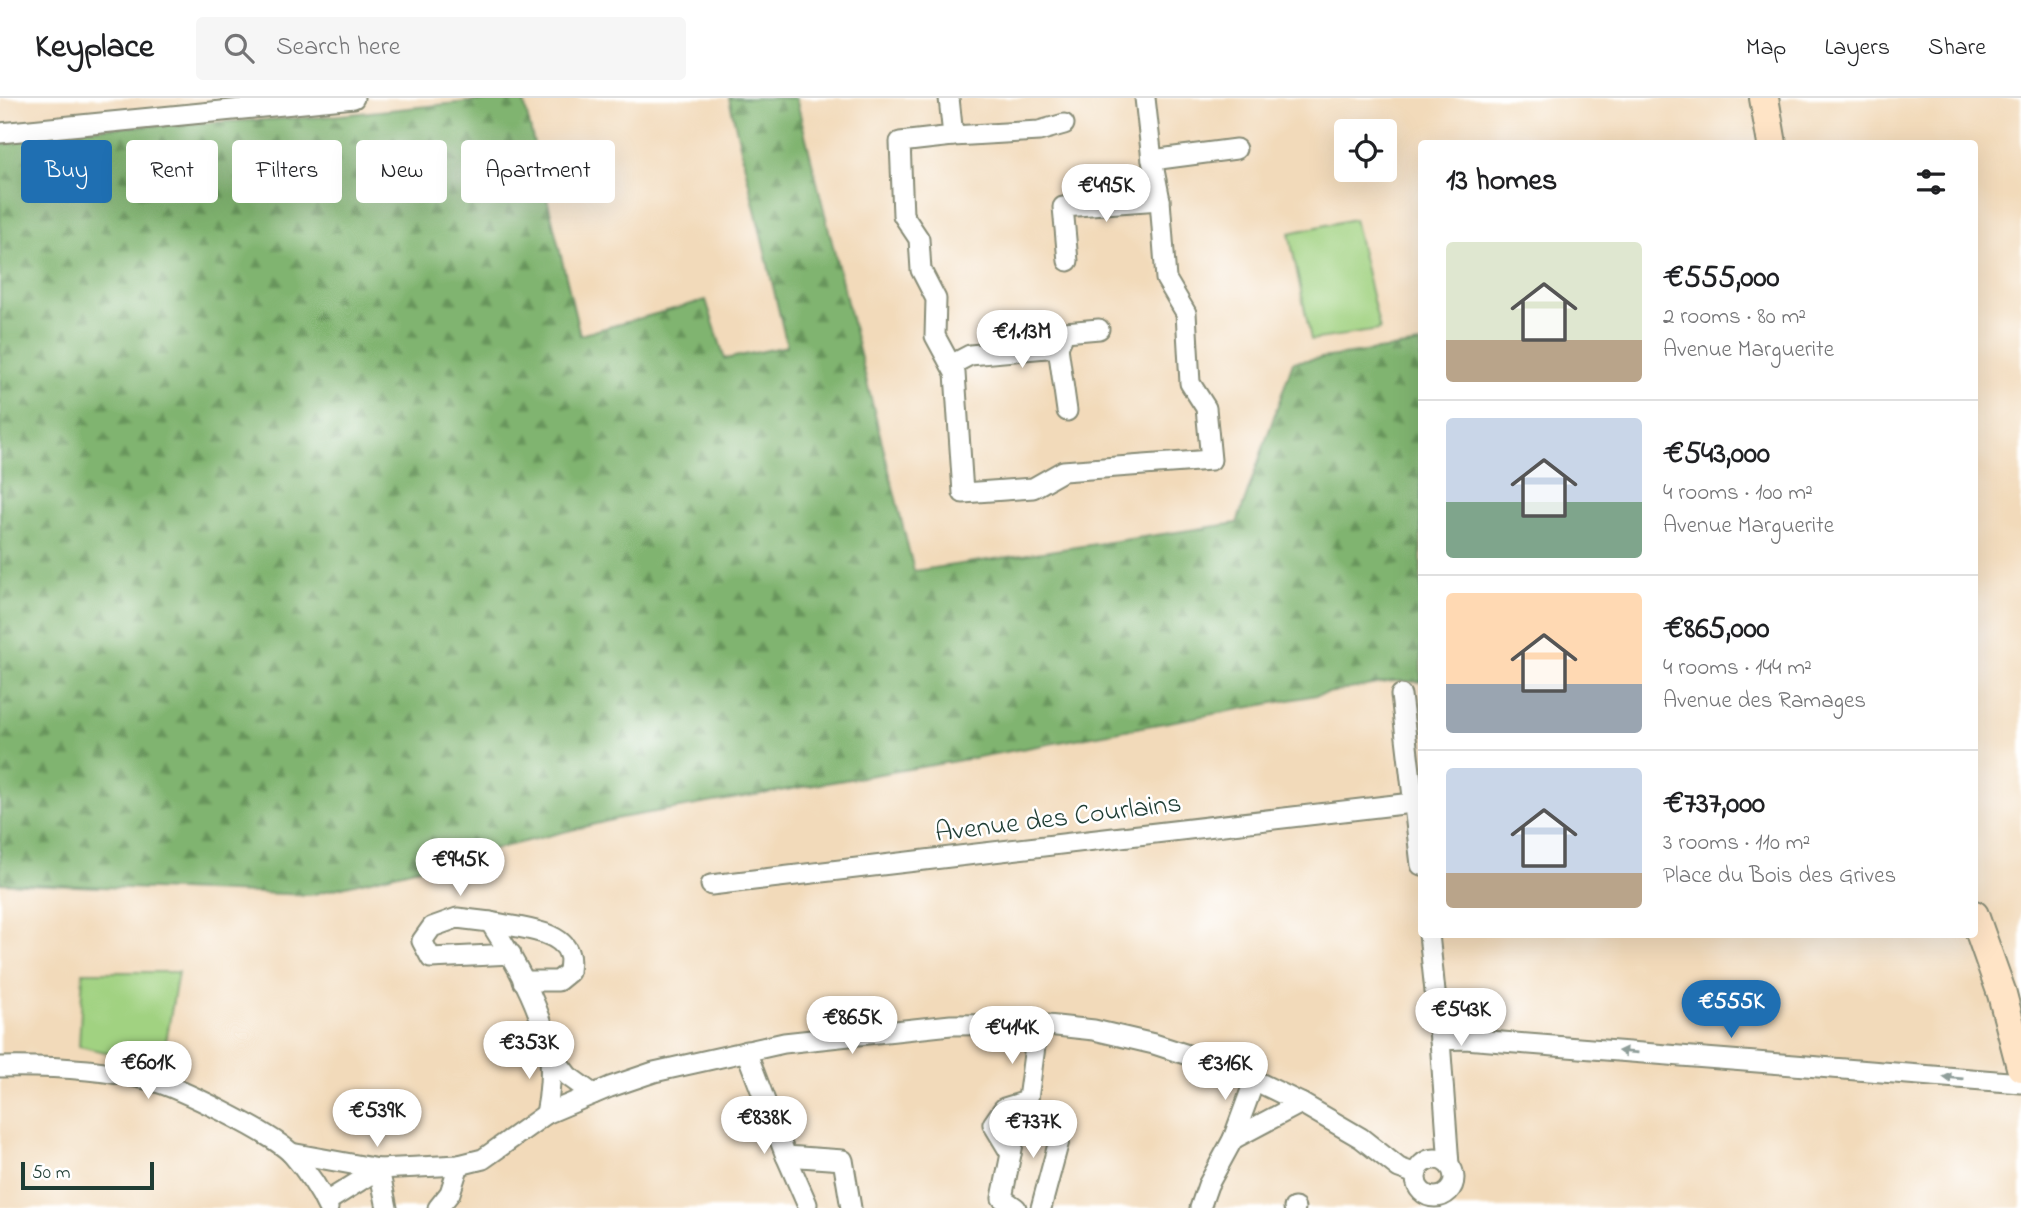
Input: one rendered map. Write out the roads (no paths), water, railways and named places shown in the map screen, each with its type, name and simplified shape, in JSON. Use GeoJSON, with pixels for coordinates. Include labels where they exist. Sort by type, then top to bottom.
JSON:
{"type":"FeatureCollection","features":[{"type":"Feature","properties":{"kind":"street"},"geometry":{"type":"LineString","coordinates":[[0,133],[355,98]]}},
{"type":"Feature","properties":{"kind":"street"},"geometry":{"type":"LineString","coordinates":[[949,98],[953,136]]}},
{"type":"Feature","properties":{"kind":"street"},"geometry":{"type":"LineString","coordinates":[[1064,124],[1040,131],[900,142],[903,215],[919,239],[921,270],[936,299],[935,336],[956,373],[963,493],[1033,488],[1063,471],[1211,460],[1206,408],[1190,383],[1186,313],[1166,279],[1160,200],[1145,98]]}},
{"type":"Feature","properties":{"kind":"street"},"geometry":{"type":"LineString","coordinates":[[1764,98],[1771,140]]}},
{"type":"Feature","properties":{"kind":"street"},"geometry":{"type":"LineString","coordinates":[[1152,160],[1236,149]]}},
{"type":"Feature","properties":{"kind":"street"},"geometry":{"type":"LineString","coordinates":[[1068,261],[1063,208],[1160,200]]}},
{"type":"Feature","properties":{"kind":"street"},"geometry":{"type":"LineString","coordinates":[[1067,411],[1058,347],[1065,332],[1099,329]]}},
{"type":"Feature","properties":{"kind":"street"},"geometry":{"type":"LineString","coordinates":[[951,365],[970,355],[1058,347]]}},
{"type":"Feature","properties":{"kind":"street"},"geometry":{"type":"LineString","coordinates":[[1401,695],[1418,843]]}},
{"type":"Feature","properties":{"kind":"street","name":"Avenue des Courlains"},"geometry":{"type":"LineString","coordinates":[[711,885],[1412,803]]}},
{"type":"Feature","properties":{"kind":"street"},"geometry":{"type":"LineString","coordinates":[[511,954],[431,958],[422,941],[432,927],[457,918],[549,934],[563,942],[570,956],[569,972],[558,981],[523,981]]}},
{"type":"Feature","properties":{"kind":"street"},"geometry":{"type":"LineString","coordinates":[[490,922],[511,954],[535,1008],[549,1051],[549,1101],[546,1114]]}},
{"type":"Feature","properties":{"kind":"street"},"geometry":{"type":"LineString","coordinates":[[1978,926],[2002,994],[2021,1067]]}},
{"type":"Feature","properties":{"kind":"street"},"geometry":{"type":"LineString","coordinates":[[1429,938],[1449,1165],[1454,1182],[1446,1202],[1421,1191],[1416,1174],[1418,1169],[1427,1161],[1439,1159],[1449,1165]]}},
{"type":"Feature","properties":{"kind":"street"},"geometry":{"type":"LineString","coordinates":[[1027,1107],[1038,1024]]}},
{"type":"Feature","properties":{"kind":"street"},"geometry":{"type":"LineString","coordinates":[[292,1153],[379,1169],[459,1165],[483,1159],[546,1114],[654,1072],[784,1043],[951,1025],[1038,1024],[1094,1030],[1154,1044],[1231,1069],[1301,1103],[1361,1138],[1399,1168],[1416,1174]]}},
{"type":"Feature","properties":{"kind":"street"},"geometry":{"type":"LineString","coordinates":[[1440,1040],[1465,1039],[2021,1083]]}},
{"type":"Feature","properties":{"kind":"street"},"geometry":{"type":"LineString","coordinates":[[549,1051],[568,1076],[593,1094]]}},
{"type":"Feature","properties":{"kind":"street"},"geometry":{"type":"LineString","coordinates":[[746,1051],[804,1207]]}},
{"type":"Feature","properties":{"kind":"street"},"geometry":{"type":"LineString","coordinates":[[0,1068],[47,1066],[96,1071],[152,1081],[188,1095],[259,1131],[292,1153],[327,1205],[379,1169]]}},
{"type":"Feature","properties":{"kind":"street"},"geometry":{"type":"LineString","coordinates":[[1200,1208],[1208,1185],[1233,1139],[1255,1079]]}},
{"type":"Feature","properties":{"kind":"street"},"geometry":{"type":"LineString","coordinates":[[1233,1139],[1301,1103]]}},
{"type":"Feature","properties":{"kind":"street"},"geometry":{"type":"LineString","coordinates":[[1017,1208],[1002,1198],[1011,1154],[993,1125],[1004,1108],[1027,1107],[1059,1141],[1041,1208]]}},
{"type":"Feature","properties":{"kind":"street"},"geometry":{"type":"LineString","coordinates":[[786,1156],[843,1160],[851,1208]]}},
{"type":"Feature","properties":{"kind":"street"},"geometry":{"type":"LineString","coordinates":[[438,1208],[450,1193],[459,1165]]}},
{"type":"Feature","properties":{"kind":"street"},"geometry":{"type":"LineString","coordinates":[[379,1169],[387,1208]]}}]}
